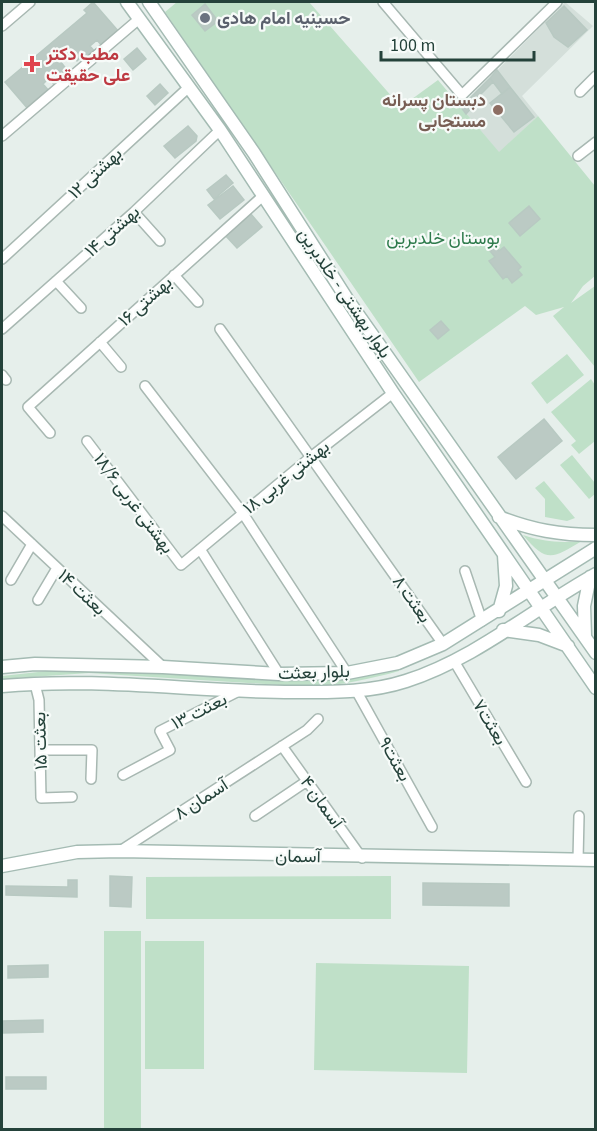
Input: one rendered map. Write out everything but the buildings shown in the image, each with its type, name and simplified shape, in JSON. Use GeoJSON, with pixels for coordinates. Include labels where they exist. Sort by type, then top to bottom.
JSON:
{"type":"FeatureCollection","features":[{"type":"Feature","properties":{"kind":"main road","name":"بلوار بهشتی - خلدبرین"},"geometry":{"type":"LineString","coordinates":[[127,2],[220,130],[393,393],[596,688]]}},
{"type":"Feature","properties":{"kind":"main road","name":"بلوار بهشتی - خلدبرین"},"geometry":{"type":"LineString","coordinates":[[149,2],[254,153],[347,300],[478,489],[596,653]]}},
{"type":"Feature","properties":{"kind":"main road"},"geometry":{"type":"LineString","coordinates":[[169,59],[182,48]]}},
{"type":"Feature","properties":{"kind":"main road"},"geometry":{"type":"LineString","coordinates":[[465,498],[478,489]]}},
{"type":"Feature","properties":{"kind":"main road"},"geometry":{"type":"LineString","coordinates":[[498,517],[527,528],[559,535],[596,535]]}},
{"type":"Feature","properties":{"kind":"main road","name":"بلوار بعثت"},"geometry":{"type":"LineString","coordinates":[[2,666],[35,664],[163,667],[279,674],[347,673],[402,661],[443,644],[596,548]]}},
{"type":"Feature","properties":{"kind":"main road"},"geometry":{"type":"LineString","coordinates":[[499,610],[506,586],[504,554]]}},
{"type":"Feature","properties":{"kind":"main road"},"geometry":{"type":"LineString","coordinates":[[585,638],[584,606],[593,575]]}},
{"type":"Feature","properties":{"kind":"main road","name":"بلوار بعثت"},"geometry":{"type":"LineString","coordinates":[[2,686],[35,684],[166,686],[239,691],[357,692],[408,680],[454,661],[593,575]]}},
{"type":"Feature","properties":{"kind":"main road"},"geometry":{"type":"LineString","coordinates":[[503,630],[539,635],[569,646]]}},
{"type":"Feature","properties":{"kind":"main road"},"geometry":{"type":"LineString","coordinates":[[402,661],[408,680]]}},
{"type":"Feature","properties":{"kind":"main road"},"geometry":{"type":"LineString","coordinates":[[35,664],[35,684]]}},
{"type":"Feature","properties":{"kind":"main road","name":"آسمان"},"geometry":{"type":"LineString","coordinates":[[2,866],[77,852],[120,851],[362,858],[596,860]]}},
{"type":"Feature","properties":{"kind":"street"},"geometry":{"type":"LineString","coordinates":[[2,27],[30,2]]}},
{"type":"Feature","properties":{"kind":"street"},"geometry":{"type":"LineString","coordinates":[[383,2],[462,95],[557,2]]}},
{"type":"Feature","properties":{"kind":"street"},"geometry":{"type":"LineString","coordinates":[[2,136],[139,20]]}},
{"type":"Feature","properties":{"kind":"street"},"geometry":{"type":"LineString","coordinates":[[580,92],[596,76]]}},
{"type":"Feature","properties":{"kind":"street","name":"۱۲ بهشتی"},"geometry":{"type":"LineString","coordinates":[[2,259],[189,87]]}},
{"type":"Feature","properties":{"kind":"street","name":"۱۴ بهشتی"},"geometry":{"type":"LineString","coordinates":[[2,329],[134,212],[220,130]]}},
{"type":"Feature","properties":{"kind":"street"},"geometry":{"type":"LineString","coordinates":[[578,156],[596,142]]}},
{"type":"Feature","properties":{"kind":"street","name":"۱۶ بهشتی"},"geometry":{"type":"LineString","coordinates":[[50,433],[28,407],[264,195]]}},
{"type":"Feature","properties":{"kind":"street"},"geometry":{"type":"LineString","coordinates":[[134,212],[160,241]]}},
{"type":"Feature","properties":{"kind":"street"},"geometry":{"type":"LineString","coordinates":[[174,275],[198,302]]}},
{"type":"Feature","properties":{"kind":"street"},"geometry":{"type":"LineString","coordinates":[[56,281],[81,308]]}},
{"type":"Feature","properties":{"kind":"street","name":"۸ بعثت"},"geometry":{"type":"LineString","coordinates":[[220,329],[443,644]]}},
{"type":"Feature","properties":{"kind":"street"},"geometry":{"type":"LineString","coordinates":[[100,342],[121,367]]}},
{"type":"Feature","properties":{"kind":"street"},"geometry":{"type":"LineString","coordinates":[[145,386],[242,512],[347,673]]}},
{"type":"Feature","properties":{"kind":"street","name":"بهشتی غربی ۱۸"},"geometry":{"type":"LineString","coordinates":[[181,564],[242,512],[393,393]]}},
{"type":"Feature","properties":{"kind":"street","name":"بهشتی غربی ۱۸/۶"},"geometry":{"type":"LineString","coordinates":[[87,441],[181,564]]}},
{"type":"Feature","properties":{"kind":"street","name":"بعثت ۱۴"},"geometry":{"type":"LineString","coordinates":[[3,522],[32,544],[163,667]]}},
{"type":"Feature","properties":{"kind":"street"},"geometry":{"type":"LineString","coordinates":[[11,580],[32,544]]}},
{"type":"Feature","properties":{"kind":"street"},"geometry":{"type":"LineString","coordinates":[[200,549],[279,674]]}},
{"type":"Feature","properties":{"kind":"street"},"geometry":{"type":"LineString","coordinates":[[38,600],[57,568]]}},
{"type":"Feature","properties":{"kind":"street"},"geometry":{"type":"LineString","coordinates":[[465,571],[482,621]]}},
{"type":"Feature","properties":{"kind":"street","name":"بعثت۷"},"geometry":{"type":"LineString","coordinates":[[454,661],[526,782]]}},
{"type":"Feature","properties":{"kind":"street","name":"بعثت ۱۵"},"geometry":{"type":"LineString","coordinates":[[35,684],[39,700],[41,798],[72,797]]}},
{"type":"Feature","properties":{"kind":"street","name":"۱۳ بعثت"},"geometry":{"type":"LineString","coordinates":[[123,775],[170,750],[160,731],[239,691]]}},
{"type":"Feature","properties":{"kind":"street","name":"بعثت۹"},"geometry":{"type":"LineString","coordinates":[[357,692],[432,827]]}},
{"type":"Feature","properties":{"kind":"street","name":"۸ آسمان"},"geometry":{"type":"LineString","coordinates":[[120,851],[307,730],[318,719]]}},
{"type":"Feature","properties":{"kind":"street","name":"۴ آسمان"},"geometry":{"type":"LineString","coordinates":[[282,746],[362,858]]}},
{"type":"Feature","properties":{"kind":"street"},"geometry":{"type":"LineString","coordinates":[[40,750],[92,750],[91,779]]}},
{"type":"Feature","properties":{"kind":"street"},"geometry":{"type":"LineString","coordinates":[[255,816],[307,781]]}},
{"type":"Feature","properties":{"kind":"street"},"geometry":{"type":"LineString","coordinates":[[578,860],[579,816]]}},
{"type":"Feature","properties":{"kind":"shaded area"},"geometry":{"type":"Polygon","coordinates":[[[565,2],[593,26],[522,96],[538,116],[499,153],[461,107],[565,2]]]}},
{"type":"Feature","properties":{"kind":"green space","name":"بوستان خلدبرین"},"geometry":{"type":"Polygon","coordinates":[[[177,2],[309,2],[401,107],[438,80],[499,152],[538,116],[595,186],[595,276],[583,286],[571,303],[595,286],[595,367],[553,316],[564,307],[536,315],[525,306],[419,382],[165,12],[177,2]]]}},
{"type":"Feature","properties":{"kind":"green space"},"geometry":{"type":"Polygon","coordinates":[[[567,354],[584,375],[547,404],[531,383],[567,354]]]}},
{"type":"Feature","properties":{"kind":"green space"},"geometry":{"type":"Polygon","coordinates":[[[591,379],[595,385],[595,441],[579,454],[571,445],[576,441],[551,412],[591,379]]]}},
{"type":"Feature","properties":{"kind":"green space"},"geometry":{"type":"Polygon","coordinates":[[[572,455],[595,483],[595,494],[589,499],[560,465],[572,455]]]}},
{"type":"Feature","properties":{"kind":"green space"},"geometry":{"type":"Polygon","coordinates":[[[544,481],[575,518],[567,521],[545,517],[545,499],[535,488],[544,481]]]}},
{"type":"Feature","properties":{"kind":"green space"},"geometry":{"type":"Polygon","coordinates":[[[523,535],[552,541],[582,541],[551,555],[538,551],[523,535]]]}},
{"type":"Feature","properties":{"kind":"green space"},"geometry":{"type":"Polygon","coordinates":[[[399,667],[399,671],[377,677],[312,687],[89,673],[2,679],[2,676],[47,671],[95,670],[315,681],[358,676],[399,667]]]}},
{"type":"Feature","properties":{"kind":"green space"},"geometry":{"type":"Polygon","coordinates":[[[391,876],[391,919],[146,919],[146,877],[391,876]]]}},
{"type":"Feature","properties":{"kind":"green space"},"geometry":{"type":"Polygon","coordinates":[[[104,931],[141,931],[141,1129],[104,1129],[104,931]]]}},
{"type":"Feature","properties":{"kind":"green space"},"geometry":{"type":"Polygon","coordinates":[[[145,941],[204,941],[204,1069],[145,1069],[145,941]]]}},
{"type":"Feature","properties":{"kind":"green space"},"geometry":{"type":"Polygon","coordinates":[[[316,963],[469,966],[467,1073],[314,1070],[316,963]]]}},
{"type":"Feature","properties":{"kind":"place","name":"حسینیه امام هادی"},"geometry":{"type":"Point","coordinates":[205,18]}},
{"type":"Feature","properties":{"kind":"place","name":"مطب دکتر علی حقیقت"},"geometry":{"type":"Point","coordinates":[32,64]}},
{"type":"Feature","properties":{"kind":"place","name":"دبستان پسرانه مستجابی"},"geometry":{"type":"Point","coordinates":[498,110]}}]}
